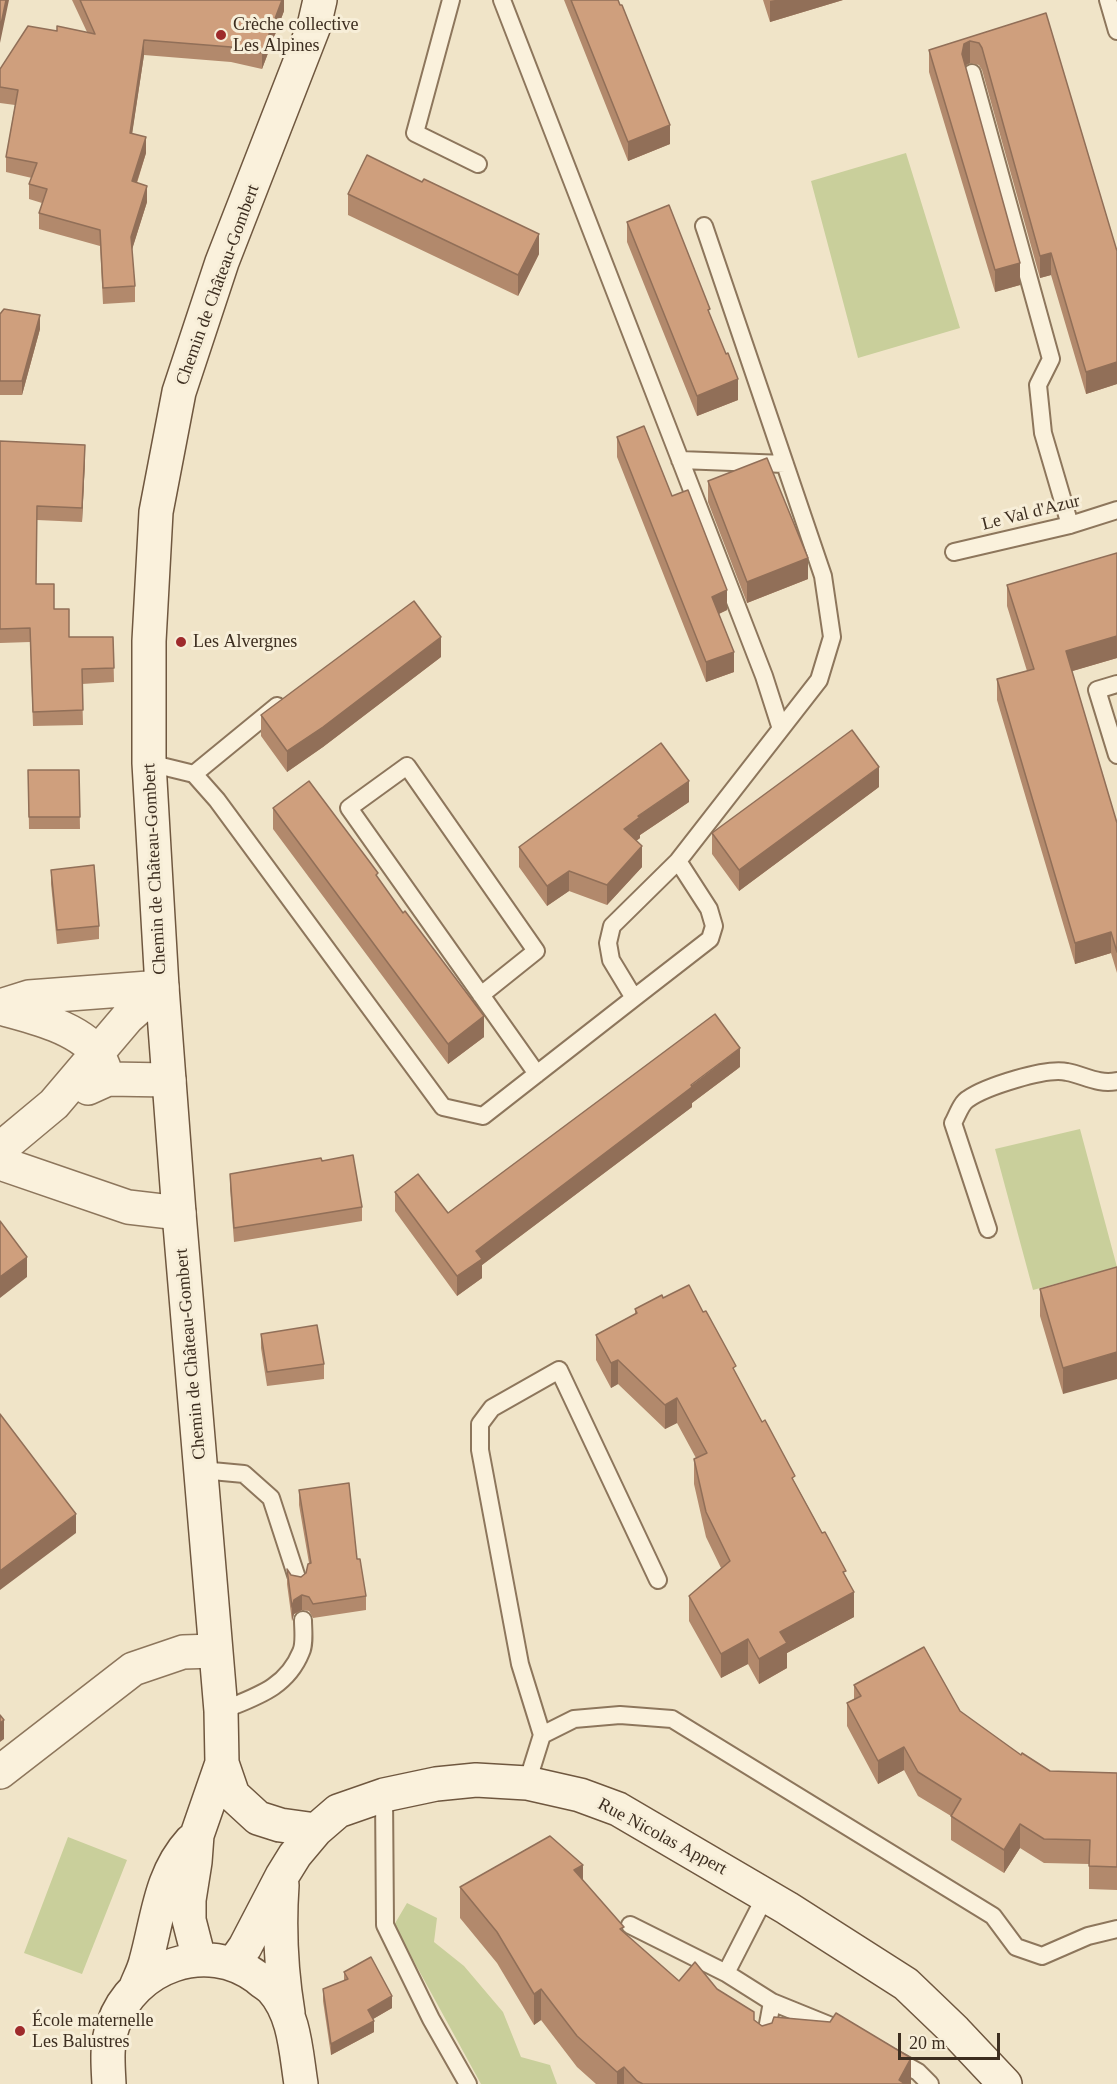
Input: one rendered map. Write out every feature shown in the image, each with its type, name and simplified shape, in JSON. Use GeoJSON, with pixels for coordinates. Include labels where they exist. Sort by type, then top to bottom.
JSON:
{"type":"FeatureCollection","features":[{"type":"Feature","properties":{"kind":"street","name":"Chemin de Château-Gombert"},"geometry":{"type":"LineString","coordinates":[[316,1830],[280,1825],[258,1818],[233,1795],[222,1763],[221,1711],[162,987],[149,763],[149,640],[156,512],[179,392],[222,262],[314,26],[320,0]]}},
{"type":"Feature","properties":{"kind":"street"},"geometry":{"type":"LineString","coordinates":[[0,1007],[29,997],[162,987]]}},
{"type":"Feature","properties":{"kind":"street"},"geometry":{"type":"LineString","coordinates":[[0,1149],[103,1066],[127,1018],[162,987]]}},
{"type":"Feature","properties":{"kind":"street"},"geometry":{"type":"LineString","coordinates":[[0,1007],[37,1018],[81,1039],[103,1066],[169,1080]]}},
{"type":"Feature","properties":{"kind":"street"},"geometry":{"type":"LineString","coordinates":[[0,1163],[128,1207],[179,1213]]}},
{"type":"Feature","properties":{"kind":"street"},"geometry":{"type":"LineString","coordinates":[[0,1772],[133,1670],[183,1652],[215,1651]]}},
{"type":"Feature","properties":{"kind":"street","name":"Chemin de Château-Gombert"},"geometry":{"type":"LineString","coordinates":[[199,1959],[189,1920],[189,1900],[197,1835],[222,1763]]}},
{"type":"Feature","properties":{"kind":"street","name":"Rue Nicolas Appert"},"geometry":{"type":"LineString","coordinates":[[233,1964],[245,1947],[282,1876],[316,1830],[338,1811],[384,1794],[436,1784],[476,1780],[527,1783],[580,1795],[618,1809],[766,1895],[906,1984],[1005,2084]]}},
{"type":"Feature","properties":{"kind":"street","name":"Chemin de Château-Gombert"},"geometry":{"type":"LineString","coordinates":[[135,1987],[146,1963],[160,1900],[167,1882],[178,1856],[197,1835]]}},
{"type":"Feature","properties":{"kind":"street"},"geometry":{"type":"LineString","coordinates":[[282,1876],[280,1940],[282,1980],[301,2084]]}},
{"type":"Feature","properties":{"kind":"street"},"geometry":{"type":"LineString","coordinates":[[110,2084],[108,2050],[113,2026],[121,2007],[135,1987],[155,1972],[180,1962],[199,1959],[233,1964],[251,1973],[272,1989],[288,2014]]}},
{"type":"Feature","properties":{"kind":"lane"},"geometry":{"type":"LineString","coordinates":[[451,0],[415,133],[478,164]]}},
{"type":"Feature","properties":{"kind":"lane"},"geometry":{"type":"LineString","coordinates":[[502,0],[764,676],[781,729]]}},
{"type":"Feature","properties":{"kind":"lane"},"geometry":{"type":"LineString","coordinates":[[1108,0],[1117,31]]}},
{"type":"Feature","properties":{"kind":"lane"},"geometry":{"type":"LineString","coordinates":[[972,73],[1051,359],[1038,385],[1043,433],[1070,525]]}},
{"type":"Feature","properties":{"kind":"lane"},"geometry":{"type":"LineString","coordinates":[[634,998],[611,960],[608,943],[612,926],[678,861],[819,680],[832,636],[823,576],[704,226]]}},
{"type":"Feature","properties":{"kind":"lane"},"geometry":{"type":"LineString","coordinates":[[680,460],[785,464]]}},
{"type":"Feature","properties":{"kind":"lane","name":"Le Val d'Azur"},"geometry":{"type":"LineString","coordinates":[[954,552],[1070,525],[1117,510]]}},
{"type":"Feature","properties":{"kind":"lane"},"geometry":{"type":"LineString","coordinates":[[1117,684],[1097,690],[1117,755]]}},
{"type":"Feature","properties":{"kind":"lane"},"geometry":{"type":"LineString","coordinates":[[194,774],[291,696]]}},
{"type":"Feature","properties":{"kind":"lane"},"geometry":{"type":"LineString","coordinates":[[149,763],[194,774],[217,800],[443,1107],[483,1116],[710,939],[714,926],[709,909],[678,861]]}},
{"type":"Feature","properties":{"kind":"lane"},"geometry":{"type":"LineString","coordinates":[[481,995],[536,951],[407,766],[349,808],[481,995],[537,1074]]}},
{"type":"Feature","properties":{"kind":"lane"},"geometry":{"type":"LineString","coordinates":[[988,1229],[953,1123],[966,1100],[1002,1084],[1041,1072],[1066,1071],[1091,1081],[1117,1081]]}},
{"type":"Feature","properties":{"kind":"lane"},"geometry":{"type":"LineString","coordinates":[[527,1783],[542,1735],[520,1664],[480,1450],[480,1424],[492,1408],[559,1370],[658,1580]]}},
{"type":"Feature","properties":{"kind":"lane"},"geometry":{"type":"LineString","coordinates":[[201,1470],[244,1474],[271,1497],[297,1581]]}},
{"type":"Feature","properties":{"kind":"lane"},"geometry":{"type":"LineString","coordinates":[[221,1711],[281,1683],[302,1651],[303,1620]]}},
{"type":"Feature","properties":{"kind":"lane"},"geometry":{"type":"LineString","coordinates":[[542,1735],[574,1719],[620,1715],[672,1719],[993,1916],[1016,1947],[1042,1956],[1088,1936],[1117,1929]]}},
{"type":"Feature","properties":{"kind":"lane"},"geometry":{"type":"LineString","coordinates":[[384,1794],[385,1925],[431,2019],[468,2084]]}},
{"type":"Feature","properties":{"kind":"lane"},"geometry":{"type":"LineString","coordinates":[[726,1973],[766,1895]]}},
{"type":"Feature","properties":{"kind":"lane"},"geometry":{"type":"LineString","coordinates":[[630,1925],[726,1973],[772,2002],[853,2036]]}},
{"type":"Feature","properties":{"kind":"lane"},"geometry":{"type":"LineString","coordinates":[[764,2047],[772,2002]]}},
{"type":"Feature","properties":{"kind":"lane"},"geometry":{"type":"LineString","coordinates":[[881,2051],[918,2072],[930,2084]]}},
{"type":"Feature","properties":{"kind":"green space"},"geometry":{"type":"Polygon","coordinates":[[[906,153],[960,328],[858,358],[811,181],[906,153]]]}},
{"type":"Feature","properties":{"kind":"green space"},"geometry":{"type":"Polygon","coordinates":[[[1080,1129],[1117,1267],[1033,1290],[995,1149],[1080,1129]]]}},
{"type":"Feature","properties":{"kind":"green space"},"geometry":{"type":"Polygon","coordinates":[[[68,1837],[127,1860],[82,1974],[24,1953],[68,1837]]]}},
{"type":"Feature","properties":{"kind":"green space"},"geometry":{"type":"Polygon","coordinates":[[[407,1903],[437,1918],[434,1942],[464,1966],[503,2012],[521,2057],[550,2065],[557,2084],[481,2084],[394,1925],[407,1903]]]}},
{"type":"Feature","properties":{"kind":"building"},"geometry":{"type":"Polygon","coordinates":[[[0,0],[6,0],[0,29],[0,0]]]}},
{"type":"Feature","properties":{"kind":"building"},"geometry":{"type":"Polygon","coordinates":[[[80,0],[282,0],[262,53],[231,47],[144,40],[130,133],[146,137],[132,181],[147,186],[131,237],[135,286],[103,288],[100,230],[39,213],[47,189],[29,184],[37,163],[6,157],[18,90],[0,87],[0,69],[28,26],[57,31],[57,26],[95,34],[80,0]]]}},
{"type":"Feature","properties":{"kind":"building"},"geometry":{"type":"Polygon","coordinates":[[[571,0],[618,0],[622,5],[670,125],[628,142],[571,0]]]}},
{"type":"Feature","properties":{"kind":"building"},"geometry":{"type":"Polygon","coordinates":[[[1046,13],[1117,251],[1117,362],[1086,372],[1051,253],[1040,256],[982,48],[979,43],[970,41],[964,44],[962,54],[1020,263],[995,270],[929,50],[1046,13]]]}},
{"type":"Feature","properties":{"kind":"building"},"geometry":{"type":"Polygon","coordinates":[[[367,155],[422,182],[424,179],[539,234],[518,275],[348,194],[367,155]]]}},
{"type":"Feature","properties":{"kind":"building"},"geometry":{"type":"Polygon","coordinates":[[[669,205],[710,309],[708,310],[738,379],[697,396],[627,222],[669,205]]]}},
{"type":"Feature","properties":{"kind":"building"},"geometry":{"type":"Polygon","coordinates":[[[4,309],[40,315],[22,381],[0,381],[0,314],[4,309]]]}},
{"type":"Feature","properties":{"kind":"building"},"geometry":{"type":"Polygon","coordinates":[[[644,426],[672,496],[688,490],[727,590],[712,597],[734,652],[706,662],[617,437],[644,426]]]}},
{"type":"Feature","properties":{"kind":"building"},"geometry":{"type":"Polygon","coordinates":[[[0,441],[85,445],[82,508],[37,506],[36,584],[54,584],[54,609],[69,609],[69,637],[113,637],[114,668],[82,669],[83,710],[33,712],[30,628],[0,629],[0,441]]]}},
{"type":"Feature","properties":{"kind":"building"},"geometry":{"type":"Polygon","coordinates":[[[767,458],[808,558],[747,582],[708,481],[767,458]]]}},
{"type":"Feature","properties":{"kind":"building"},"geometry":{"type":"Polygon","coordinates":[[[1117,553],[1117,636],[1066,651],[1117,823],[1117,952],[1111,932],[1075,943],[997,679],[1034,669],[1007,585],[1117,553]]]}},
{"type":"Feature","properties":{"kind":"building"},"geometry":{"type":"Polygon","coordinates":[[[414,601],[441,637],[323,727],[287,751],[261,715],[414,601]]]}},
{"type":"Feature","properties":{"kind":"building"},"geometry":{"type":"Polygon","coordinates":[[[852,730],[879,767],[739,870],[712,833],[852,730]]]}},
{"type":"Feature","properties":{"kind":"building"},"geometry":{"type":"Polygon","coordinates":[[[661,743],[689,781],[638,816],[640,817],[624,829],[642,846],[607,885],[569,871],[547,886],[519,847],[661,743]]]}},
{"type":"Feature","properties":{"kind":"building"},"geometry":{"type":"Polygon","coordinates":[[[28,770],[79,770],[80,817],[29,817],[28,770]]]}},
{"type":"Feature","properties":{"kind":"building"},"geometry":{"type":"Polygon","coordinates":[[[309,781],[378,873],[376,875],[403,913],[405,911],[484,1016],[448,1044],[273,808],[309,781]]]}},
{"type":"Feature","properties":{"kind":"building"},"geometry":{"type":"Polygon","coordinates":[[[94,865],[99,926],[57,930],[51,870],[94,865]]]}},
{"type":"Feature","properties":{"kind":"building"},"geometry":{"type":"Polygon","coordinates":[[[715,1014],[740,1048],[476,1251],[482,1259],[457,1276],[395,1192],[418,1174],[448,1213],[715,1014]]]}},
{"type":"Feature","properties":{"kind":"building"},"geometry":{"type":"Polygon","coordinates":[[[353,1155],[362,1207],[234,1228],[230,1174],[321,1158],[322,1161],[353,1155]]]}},
{"type":"Feature","properties":{"kind":"building"},"geometry":{"type":"Polygon","coordinates":[[[0,1221],[27,1257],[0,1277],[0,1221]]]}},
{"type":"Feature","properties":{"kind":"building"},"geometry":{"type":"Polygon","coordinates":[[[1117,1267],[1117,1352],[1063,1368],[1040,1289],[1117,1267]]]}},
{"type":"Feature","properties":{"kind":"building"},"geometry":{"type":"Polygon","coordinates":[[[689,1285],[736,1366],[733,1368],[762,1422],[765,1420],[795,1476],[792,1478],[822,1533],[825,1532],[846,1571],[843,1572],[854,1592],[780,1632],[787,1643],[759,1659],[748,1639],[721,1654],[689,1596],[730,1561],[706,1512],[694,1459],[707,1453],[677,1398],[665,1405],[618,1360],[611,1363],[596,1335],[637,1313],[635,1309],[662,1295],[663,1298],[689,1285]]]}},
{"type":"Feature","properties":{"kind":"building"},"geometry":{"type":"Polygon","coordinates":[[[317,1325],[324,1364],[267,1372],[261,1334],[317,1325]]]}},
{"type":"Feature","properties":{"kind":"building"},"geometry":{"type":"Polygon","coordinates":[[[0,1414],[76,1514],[0,1571],[0,1414]]]}},
{"type":"Feature","properties":{"kind":"building"},"geometry":{"type":"Polygon","coordinates":[[[349,1483],[357,1559],[360,1559],[366,1596],[313,1604],[309,1597],[302,1595],[294,1600],[292,1607],[287,1569],[291,1575],[301,1577],[306,1573],[308,1564],[311,1563],[299,1490],[349,1483]]]}},
{"type":"Feature","properties":{"kind":"building"},"geometry":{"type":"Polygon","coordinates":[[[924,1647],[960,1711],[1021,1755],[1022,1753],[1050,1771],[1117,1773],[1117,1867],[1089,1866],[1090,1840],[1044,1839],[1020,1824],[1004,1850],[951,1816],[961,1799],[918,1772],[904,1747],[878,1761],[847,1703],[861,1696],[854,1685],[924,1647]]]}},
{"type":"Feature","properties":{"kind":"building"},"geometry":{"type":"Polygon","coordinates":[[[550,1836],[583,1865],[574,1870],[624,1927],[620,1929],[679,1981],[695,1962],[717,1989],[754,2012],[754,2020],[762,2026],[772,2023],[774,2017],[830,2022],[836,2013],[911,2058],[899,2080],[905,2084],[643,2084],[624,2067],[617,2072],[577,2036],[541,1989],[534,1994],[497,1932],[460,1887],[550,1836]]]}},
{"type":"Feature","properties":{"kind":"building"},"geometry":{"type":"Polygon","coordinates":[[[371,1957],[392,1996],[368,2010],[374,2021],[331,2044],[323,1989],[348,1979],[344,1972],[371,1957]]]}},
{"type":"Feature","properties":{"kind":"place","name":"Crèche collective Les Alpines"},"geometry":{"type":"Point","coordinates":[221,35]}},
{"type":"Feature","properties":{"kind":"place","name":"Les Alvergnes"},"geometry":{"type":"Point","coordinates":[181,642]}},
{"type":"Feature","properties":{"kind":"place","name":"École maternelle Les Balustres"},"geometry":{"type":"Point","coordinates":[20,2031]}}]}
